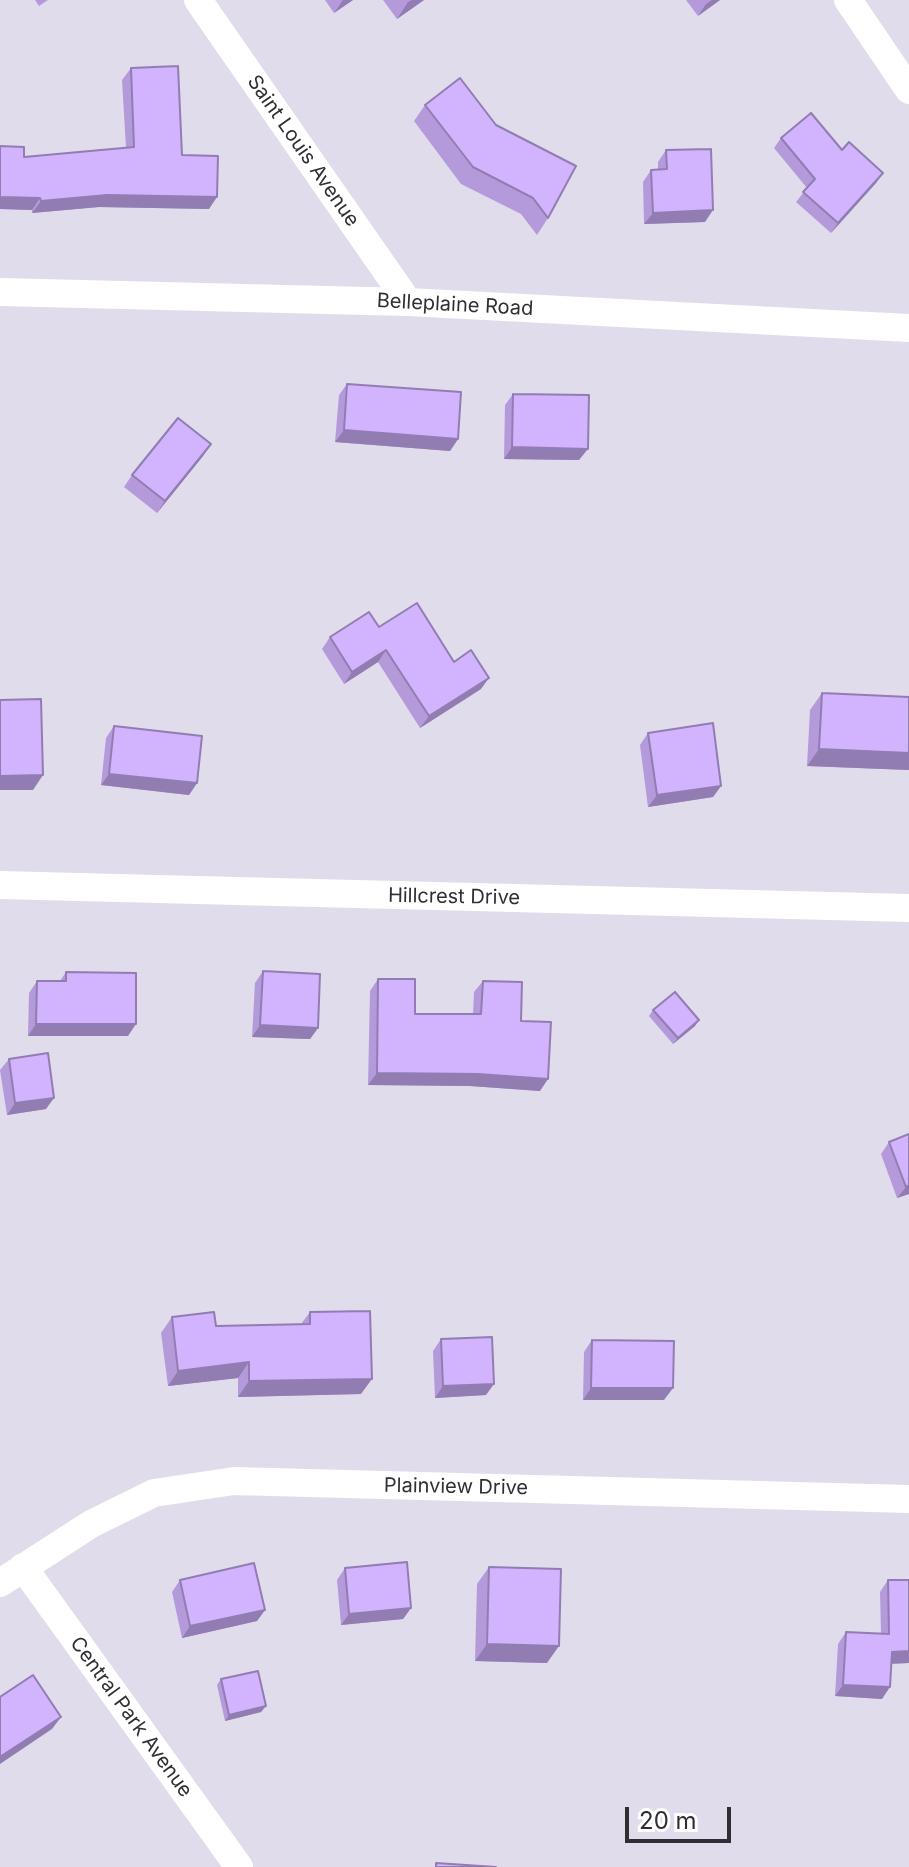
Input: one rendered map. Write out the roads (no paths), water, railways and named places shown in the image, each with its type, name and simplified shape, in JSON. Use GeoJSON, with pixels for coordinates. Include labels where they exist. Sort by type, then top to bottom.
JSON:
{"type":"FeatureCollection","features":[{"type":"Feature","properties":{"kind":"street","name":"Saint Louis Avenue"},"geometry":{"type":"LineString","coordinates":[[198,0],[408,302]]}},
{"type":"Feature","properties":{"kind":"street"},"geometry":{"type":"LineString","coordinates":[[848,0],[909,90]]}},
{"type":"Feature","properties":{"kind":"street","name":"Belleplaine Road"},"geometry":{"type":"LineString","coordinates":[[0,292],[408,302],[909,328]]}},
{"type":"Feature","properties":{"kind":"street","name":"Hillcrest Drive"},"geometry":{"type":"LineString","coordinates":[[0,885],[909,908]]}},
{"type":"Feature","properties":{"kind":"street","name":"Plainview Drive"},"geometry":{"type":"LineString","coordinates":[[11,1575],[91,1524],[154,1493],[234,1481],[909,1499]]}},
{"type":"Feature","properties":{"kind":"street","name":"Central Park Avenue"},"geometry":{"type":"LineString","coordinates":[[11,1575],[239,1867]]}}]}
